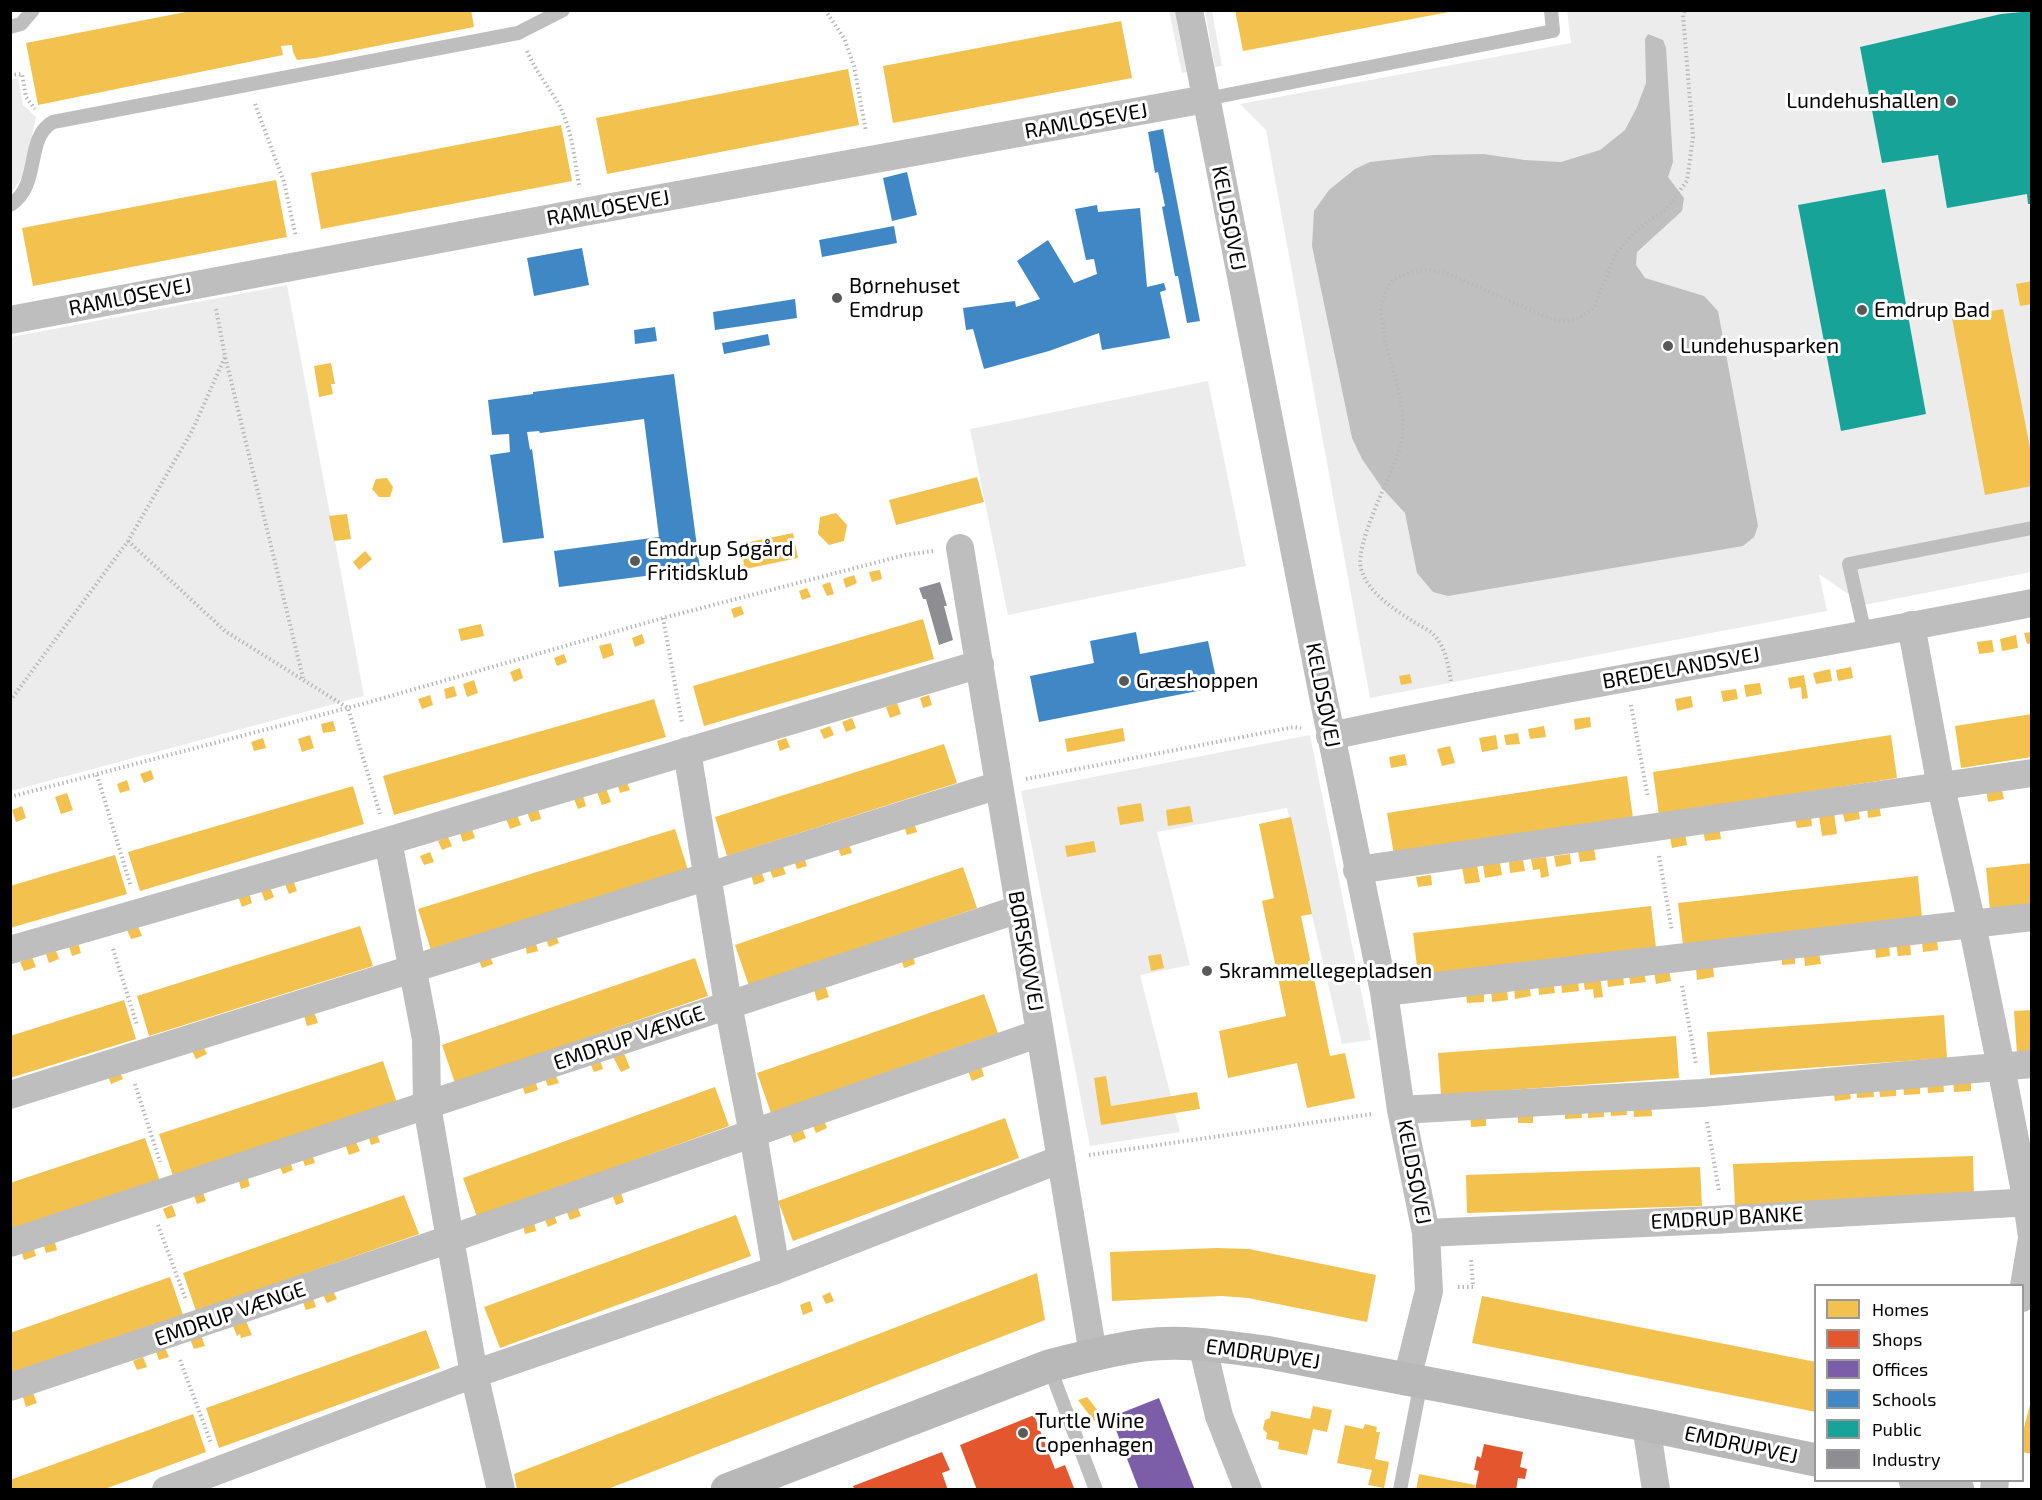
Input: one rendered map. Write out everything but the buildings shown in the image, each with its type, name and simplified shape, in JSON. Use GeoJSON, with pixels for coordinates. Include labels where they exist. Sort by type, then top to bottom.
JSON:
{"type":"FeatureCollection","features":[{"type":"Feature","properties":{"kind":"street","name":"KELDSØVEJ"},"geometry":{"type":"LineString","coordinates":[[1189,10],[1330,736],[1384,992],[1401,1110],[1426,1233],[1430,1287],[1414,1381]]}},
{"type":"Feature","properties":{"kind":"street","name":"RAMLØSEVEJ"},"geometry":{"type":"LineString","coordinates":[[10,320],[584,212],[1206,99]]}},
{"type":"Feature","properties":{"kind":"street","name":"BØRSKOVVEJ"},"geometry":{"type":"LineString","coordinates":[[960,548],[1093,1354]]}},
{"type":"Feature","properties":{"kind":"street","name":"BREDELANDSVEJ"},"geometry":{"type":"LineString","coordinates":[[1330,736],[1456,709],[2031,603]]}},
{"type":"Feature","properties":{"kind":"street"},"geometry":{"type":"LineString","coordinates":[[1911,625],[1941,787],[1972,924],[2029,1202],[2031,1238],[2024,1285]]}},
{"type":"Feature","properties":{"kind":"street"},"geometry":{"type":"LineString","coordinates":[[10,950],[388,841],[980,664]]}},
{"type":"Feature","properties":{"kind":"street","name":"EMDRUP VÆNGE"},"geometry":{"type":"LineString","coordinates":[[687,751],[776,1270]]}},
{"type":"Feature","properties":{"kind":"street"},"geometry":{"type":"LineString","coordinates":[[1358,870],[2031,773]]}},
{"type":"Feature","properties":{"kind":"street"},"geometry":{"type":"LineString","coordinates":[[10,1095],[999,785]]}},
{"type":"Feature","properties":{"kind":"street"},"geometry":{"type":"LineString","coordinates":[[388,841],[426,1039],[427,1106],[450,1239],[474,1374],[501,1490]]}},
{"type":"Feature","properties":{"kind":"street","name":"EMDRUP VÆNGE"},"geometry":{"type":"LineString","coordinates":[[10,1243],[1019,909]]}},
{"type":"Feature","properties":{"kind":"street"},"geometry":{"type":"LineString","coordinates":[[1384,992],[2031,917]]}},
{"type":"Feature","properties":{"kind":"street","name":"EMDRUP VÆNGE"},"geometry":{"type":"LineString","coordinates":[[10,1387],[450,1239],[1040,1033]]}},
{"type":"Feature","properties":{"kind":"street"},"geometry":{"type":"LineString","coordinates":[[1401,1110],[1702,1093],[2031,1064]]}},
{"type":"Feature","properties":{"kind":"street"},"geometry":{"type":"LineString","coordinates":[[166,1490],[474,1374],[776,1270],[1061,1159]]}},
{"type":"Feature","properties":{"kind":"street","name":"EMDRUP BANKE"},"geometry":{"type":"LineString","coordinates":[[1426,1233],[2029,1202]]}},
{"type":"Feature","properties":{"kind":"street"},"geometry":{"type":"LineString","coordinates":[[1202,1344],[1219,1416],[1248,1490]]}},
{"type":"Feature","properties":{"kind":"street","name":"EMDRUPVEJ"},"geometry":{"type":"LineString","coordinates":[[727,1490],[1049,1366],[1093,1354],[1146,1345],[1202,1344],[1264,1352],[1646,1425],[1814,1460]]}},
{"type":"Feature","properties":{"kind":"street"},"geometry":{"type":"LineString","coordinates":[[1646,1425],[1656,1490]]}},
{"type":"Feature","properties":{"kind":"street"},"geometry":{"type":"LineString","coordinates":[[1924,1482],[1958,1490]]}},
{"type":"Feature","properties":{"kind":"lane"},"geometry":{"type":"LineString","coordinates":[[10,27],[21,24],[33,10]]}},
{"type":"Feature","properties":{"kind":"lane"},"geometry":{"type":"LineString","coordinates":[[10,205],[24,193],[29,183],[40,134],[49,123],[519,33],[563,10]]}},
{"type":"Feature","properties":{"kind":"lane"},"geometry":{"type":"LineString","coordinates":[[1206,99],[1553,31],[1551,10]]}},
{"type":"Feature","properties":{"kind":"lane"},"geometry":{"type":"LineString","coordinates":[[1865,634],[1849,564],[2031,528]]}},
{"type":"Feature","properties":{"kind":"lane"},"geometry":{"type":"LineString","coordinates":[[1049,1366],[1096,1490]]}},
{"type":"Feature","properties":{"kind":"lane"},"geometry":{"type":"LineString","coordinates":[[1400,1490],[1414,1381]]}},
{"type":"Feature","properties":{"kind":"path"},"geometry":{"type":"LineString","coordinates":[[825,10],[844,38],[854,66],[868,141]]}},
{"type":"Feature","properties":{"kind":"path"},"geometry":{"type":"LineString","coordinates":[[1456,709],[1448,662],[1442,646],[1433,634],[1381,598],[1370,585],[1361,567],[1362,551],[1373,512],[1400,447],[1404,422],[1388,355],[1381,307],[1392,280],[1421,270],[1436,270],[1551,319],[1563,321],[1579,318],[1594,308],[1616,253],[1639,228],[1666,209],[1687,181],[1693,137],[1683,15],[1685,10]]}},
{"type":"Feature","properties":{"kind":"path"},"geometry":{"type":"LineString","coordinates":[[519,33],[535,70],[558,104],[570,130],[580,195]]}},
{"type":"Feature","properties":{"kind":"path"},"geometry":{"type":"LineString","coordinates":[[10,75],[22,74],[26,97],[31,105]]}},
{"type":"Feature","properties":{"kind":"path"},"geometry":{"type":"LineString","coordinates":[[248,85],[284,182],[298,246]]}},
{"type":"Feature","properties":{"kind":"path"},"geometry":{"type":"LineString","coordinates":[[219,328],[303,680]]}},
{"type":"Feature","properties":{"kind":"path"},"geometry":{"type":"LineString","coordinates":[[10,701],[128,541],[192,431],[225,356]]}},
{"type":"Feature","properties":{"kind":"path"},"geometry":{"type":"LineString","coordinates":[[128,541],[225,631],[348,708],[388,841]]}},
{"type":"Feature","properties":{"kind":"path"},"geometry":{"type":"LineString","coordinates":[[10,797],[97,776],[348,708],[663,618],[905,555],[960,548]]}},
{"type":"Feature","properties":{"kind":"path"},"geometry":{"type":"LineString","coordinates":[[663,618],[687,751]]}},
{"type":"Feature","properties":{"kind":"path"},"geometry":{"type":"LineString","coordinates":[[999,785],[1294,727],[1330,736]]}},
{"type":"Feature","properties":{"kind":"path"},"geometry":{"type":"LineString","coordinates":[[97,776],[139,914]]}},
{"type":"Feature","properties":{"kind":"path"},"geometry":{"type":"LineString","coordinates":[[106,924],[136,1054],[158,1194],[183,1330],[221,1470]]}},
{"type":"Feature","properties":{"kind":"path"},"geometry":{"type":"LineString","coordinates":[[1061,1159],[1401,1110]]}},
{"type":"Feature","properties":{"kind":"path"},"geometry":{"type":"LineString","coordinates":[[1430,1287],[1473,1287],[1471,1258],[1477,1258]]}},
{"type":"Feature","properties":{"kind":"shaded area"},"geometry":{"type":"Polygon","coordinates":[[[1169,11],[1176,11],[1188,72],[1182,73],[1169,11]]]}},
{"type":"Feature","properties":{"kind":"shaded area"},"geometry":{"type":"Polygon","coordinates":[[[1205,11],[1212,11],[1222,66],[1215,67],[1205,11]]]}},
{"type":"Feature","properties":{"kind":"shaded area","name":"Lundehusparken"},"geometry":{"type":"Polygon","coordinates":[[[1567,11],[2031,11],[2031,572],[1864,605],[1819,574],[1827,611],[1370,698],[1266,130],[1240,104],[1571,43],[1567,11]]]}},
{"type":"Feature","properties":{"kind":"shaded area"},"geometry":{"type":"Polygon","coordinates":[[[1648,34],[1663,40],[1666,48],[1673,162],[1668,177],[1684,198],[1682,211],[1637,252],[1636,265],[1645,278],[1704,296],[1718,311],[1758,526],[1754,537],[1743,546],[1448,596],[1433,592],[1417,573],[1405,513],[1382,488],[1362,459],[1352,438],[1312,246],[1314,211],[1329,190],[1355,169],[1370,162],[1433,155],[1483,154],[1561,162],[1600,150],[1625,130],[1637,107],[1646,83],[1645,39],[1648,34]]]}},
{"type":"Feature","properties":{"kind":"shaded area"},"geometry":{"type":"Polygon","coordinates":[[[18,78],[23,105],[36,117],[23,175],[11,194],[11,79],[18,78]]]}},
{"type":"Feature","properties":{"kind":"shaded area"},"geometry":{"type":"Polygon","coordinates":[[[287,285],[364,696],[11,791],[11,337],[287,285]]]}},
{"type":"Feature","properties":{"kind":"shaded area"},"geometry":{"type":"Polygon","coordinates":[[[1208,381],[1246,566],[1008,615],[970,429],[1208,381]]]}},
{"type":"Feature","properties":{"kind":"shaded area"},"geometry":{"type":"Polygon","coordinates":[[[1310,735],[1371,1040],[1342,1044],[1287,808],[1157,832],[1190,965],[1140,975],[1180,1132],[1090,1146],[1021,791],[1310,735]]]}},
{"type":"Feature","properties":{"kind":"place","name":"Lundehushallen"},"geometry":{"type":"Point","coordinates":[1951,101]}},
{"type":"Feature","properties":{"kind":"place","name":"Børnehuset Emdrup"},"geometry":{"type":"Point","coordinates":[837,298]}},
{"type":"Feature","properties":{"kind":"place","name":"Emdrup Bad"},"geometry":{"type":"Point","coordinates":[1862,310]}},
{"type":"Feature","properties":{"kind":"place","name":"Lundehusparken"},"geometry":{"type":"Point","coordinates":[1668,346]}},
{"type":"Feature","properties":{"kind":"place","name":"Emdrup Søgård Fritidsklub"},"geometry":{"type":"Point","coordinates":[635,561]}},
{"type":"Feature","properties":{"kind":"place","name":"Græshoppen"},"geometry":{"type":"Point","coordinates":[1124,681]}},
{"type":"Feature","properties":{"kind":"place","name":"Skrammellegepladsen"},"geometry":{"type":"Point","coordinates":[1207,971]}},
{"type":"Feature","properties":{"kind":"place","name":"Turtle Wine Copenhagen"},"geometry":{"type":"Point","coordinates":[1023,1433]}}]}
